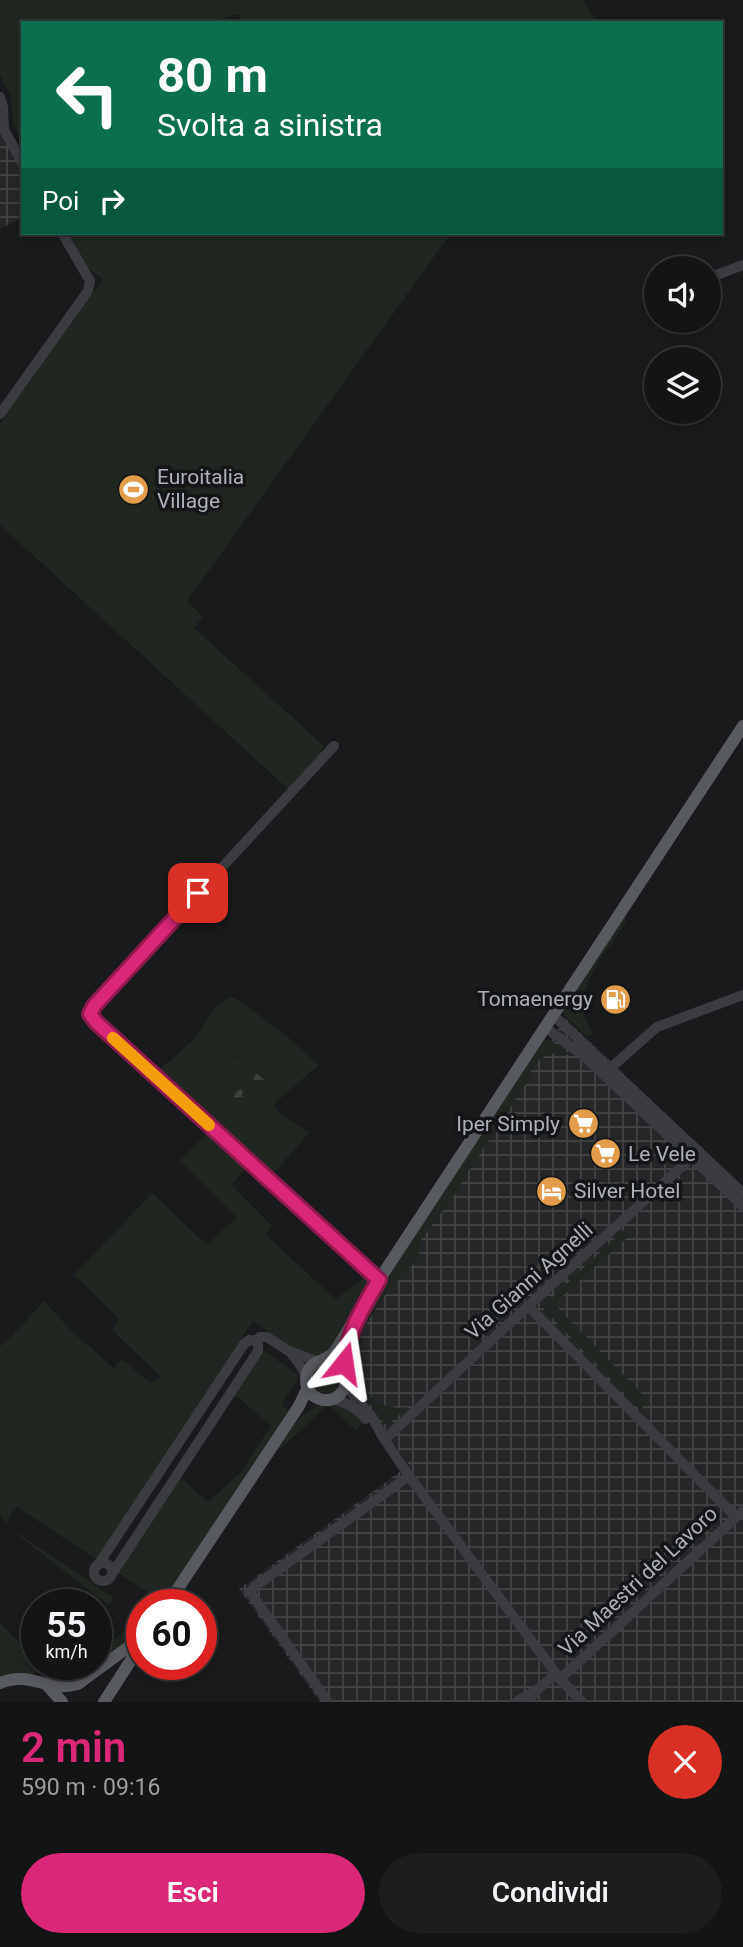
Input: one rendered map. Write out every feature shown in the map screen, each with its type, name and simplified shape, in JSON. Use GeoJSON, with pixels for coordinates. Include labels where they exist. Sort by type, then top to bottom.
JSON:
{"type":"FeatureCollection","features":[{"type":"Feature","properties":{"kind":"main road"},"geometry":{"type":"LineString","coordinates":[[178,1589],[303,1400],[310,1367],[333,1354],[743,726]]}},
{"type":"Feature","properties":{"kind":"main road"},"geometry":{"type":"LineString","coordinates":[[283,1430],[308,1408],[342,1392],[346,1378],[345,1354],[356,1318]]}},
{"type":"Feature","properties":{"kind":"main road"},"geometry":{"type":"LineString","coordinates":[[320,1361],[330,1360],[338,1364],[346,1378]]}},
{"type":"Feature","properties":{"kind":"main road"},"geometry":{"type":"LineString","coordinates":[[307,1382],[314,1395],[326,1399]]}},
{"type":"Feature","properties":{"kind":"main road"},"geometry":{"type":"LineString","coordinates":[[0,1683],[24,1678],[63,1687],[78,1684],[126,1649]]}},
{"type":"Feature","properties":{"kind":"main road"},"geometry":{"type":"LineString","coordinates":[[104,1702],[126,1668]]}},
{"type":"Feature","properties":{"kind":"main road"},"geometry":{"type":"LineString","coordinates":[[47,1684],[62,1702]]}},
{"type":"Feature","properties":{"kind":"street"},"geometry":{"type":"LineString","coordinates":[[0,97],[4,130],[21,160]]}},
{"type":"Feature","properties":{"kind":"street"},"geometry":{"type":"LineString","coordinates":[[0,414],[88,291],[90,281],[63,235]]}},
{"type":"Feature","properties":{"kind":"street"},"geometry":{"type":"LineString","coordinates":[[721,273],[743,265]]}},
{"type":"Feature","properties":{"kind":"street"},"geometry":{"type":"LineString","coordinates":[[334,746],[94,1006],[90,1014],[379,1280]]}},
{"type":"Feature","properties":{"kind":"street"},"geometry":{"type":"LineString","coordinates":[[607,1071],[657,1027],[743,995]]}},
{"type":"Feature","properties":{"kind":"street"},"geometry":{"type":"LineString","coordinates":[[553,1015],[743,1206]]}},
{"type":"Feature","properties":{"kind":"street"},"geometry":{"type":"LineString","coordinates":[[545,1027],[607,1071]]}},
{"type":"Feature","properties":{"kind":"street"},"geometry":{"type":"LineString","coordinates":[[695,1155],[743,1193]]}},
{"type":"Feature","properties":{"kind":"street","name":"Via Gianni Agnelli"},"geometry":{"type":"LineString","coordinates":[[384,1438],[695,1155]]}},
{"type":"Feature","properties":{"kind":"street"},"geometry":{"type":"LineString","coordinates":[[528,1306],[740,1514]]}},
{"type":"Feature","properties":{"kind":"street"},"geometry":{"type":"LineString","coordinates":[[255,1341],[258,1345],[257,1351],[218,1412],[112,1574],[107,1580],[99,1580],[95,1573],[98,1565],[246,1342],[267,1337],[287,1350],[320,1361]]}},
{"type":"Feature","properties":{"kind":"street"},"geometry":{"type":"LineString","coordinates":[[287,1350],[296,1360],[307,1382]]}},
{"type":"Feature","properties":{"kind":"street"},"geometry":{"type":"LineString","coordinates":[[346,1378],[354,1395],[376,1422],[409,1476],[558,1676],[582,1702]]}},
{"type":"Feature","properties":{"kind":"street"},"geometry":{"type":"LineString","coordinates":[[326,1399],[354,1408],[384,1438]]}},
{"type":"Feature","properties":{"kind":"street"},"geometry":{"type":"LineString","coordinates":[[205,1403],[218,1412]]}},
{"type":"Feature","properties":{"kind":"street"},"geometry":{"type":"LineString","coordinates":[[328,1702],[250,1592],[409,1476]]}},
{"type":"Feature","properties":{"kind":"street"},"geometry":{"type":"LineString","coordinates":[[142,1500],[154,1508]]}},
{"type":"Feature","properties":{"kind":"street","name":"Via Maestri del Lavoro"},"geometry":{"type":"LineString","coordinates":[[538,1689],[558,1676],[740,1514]]}},
{"type":"Feature","properties":{"kind":"street"},"geometry":{"type":"LineString","coordinates":[[516,1702],[538,1689]]}},
{"type":"Feature","properties":{"kind":"street"},"geometry":{"type":"LineString","coordinates":[[527,1702],[538,1689]]}},
{"type":"Feature","properties":{"kind":"shaded area"},"geometry":{"type":"Polygon","coordinates":[[[0,131],[21,168],[21,218],[0,229],[0,131]]]}},
{"type":"Feature","properties":{"kind":"shaded area"},"geometry":{"type":"Polygon","coordinates":[[[565,1018],[743,1187],[743,1702],[320,1702],[239,1589],[409,1465],[356,1389],[350,1370],[355,1341],[565,1018]]]}},
{"type":"Feature","properties":{"kind":"green space"},"geometry":{"type":"Polygon","coordinates":[[[0,0],[583,0],[596,21],[238,21],[240,19],[237,14],[218,21],[21,21],[21,138],[13,124],[11,97],[0,75],[0,0]]]}},
{"type":"Feature","properties":{"kind":"green space","name":"Euroitalia Village"},"geometry":{"type":"Polygon","coordinates":[[[67,235],[450,235],[187,601],[203,617],[194,628],[324,746],[322,754],[290,791],[0,525],[0,423],[103,279],[85,266],[67,235]]]}},
{"type":"Feature","properties":{"kind":"green space"},"geometry":{"type":"Polygon","coordinates":[[[624,917],[624,925],[590,977],[584,1005],[586,1019],[593,1034],[586,1036],[561,1012],[624,917]]]}},
{"type":"Feature","properties":{"kind":"green space"},"geometry":{"type":"Polygon","coordinates":[[[231,997],[279,1030],[319,1065],[276,1102],[278,1112],[309,1133],[271,1177],[156,1073],[194,1039],[214,1008],[231,997]]]}},
{"type":"Feature","properties":{"kind":"green space"},"geometry":{"type":"Polygon","coordinates":[[[544,1039],[552,1041],[572,1056],[551,1054],[540,1059],[531,1069],[527,1075],[530,1078],[459,1189],[420,1241],[419,1258],[384,1296],[361,1330],[357,1375],[361,1386],[377,1403],[397,1408],[408,1407],[387,1426],[364,1396],[352,1369],[351,1351],[358,1332],[356,1330],[544,1039]]]}},
{"type":"Feature","properties":{"kind":"green space"},"geometry":{"type":"Polygon","coordinates":[[[234,1061],[271,1085],[260,1096],[256,1092],[252,1097],[244,1091],[241,1095],[249,1101],[238,1113],[233,1106],[233,1098],[235,1092],[246,1087],[247,1083],[243,1079],[231,1079],[222,1073],[234,1061]]]}},
{"type":"Feature","properties":{"kind":"green space"},"geometry":{"type":"Polygon","coordinates":[[[211,1130],[248,1167],[231,1184],[272,1226],[265,1234],[335,1299],[367,1274],[374,1280],[326,1356],[297,1350],[253,1321],[97,1560],[17,1507],[6,1523],[0,1515],[0,1346],[44,1301],[75,1334],[114,1368],[122,1359],[150,1383],[162,1378],[112,1330],[119,1319],[74,1275],[152,1193],[207,1245],[237,1217],[180,1160],[211,1130]]]}},
{"type":"Feature","properties":{"kind":"green space"},"geometry":{"type":"Polygon","coordinates":[[[624,1230],[629,1236],[554,1304],[649,1401],[640,1410],[542,1307],[624,1230]]]}},
{"type":"Feature","properties":{"kind":"green space"},"geometry":{"type":"Polygon","coordinates":[[[263,1350],[298,1375],[296,1383],[282,1404],[288,1411],[171,1589],[142,1589],[117,1572],[181,1478],[208,1502],[240,1473],[271,1426],[235,1395],[263,1350]]]}},
{"type":"Feature","properties":{"kind":"green space"},"geometry":{"type":"Polygon","coordinates":[[[326,1367],[335,1371],[339,1380],[335,1389],[326,1393],[317,1389],[313,1380],[317,1371],[326,1367]]]}},
{"type":"Feature","properties":{"kind":"green space"},"geometry":{"type":"Polygon","coordinates":[[[334,1403],[347,1407],[363,1423],[356,1431],[332,1407],[325,1407],[279,1449],[300,1418],[318,1406],[334,1403]]]}},
{"type":"Feature","properties":{"kind":"green space"},"geometry":{"type":"Polygon","coordinates":[[[5,1525],[101,1589],[87,1589],[5,1525]]]}},
{"type":"Feature","properties":{"kind":"green space"},"geometry":{"type":"Polygon","coordinates":[[[0,1623],[21,1644],[21,1677],[0,1679],[0,1623]]]}},
{"type":"Feature","properties":{"kind":"green space"},"geometry":{"type":"Polygon","coordinates":[[[126,1629],[126,1645],[112,1656],[112,1641],[126,1629]]]}},
{"type":"Feature","properties":{"kind":"slow traffic"},"geometry":{"type":"LineString","coordinates":[[113,1038],[209,1125]]}},
{"type":"Feature","properties":{"kind":"place","name":"Euroitalia Village"},"geometry":{"type":"Point","coordinates":[134,489]}},
{"type":"Feature","properties":{"kind":"place","name":"Tomaenergy"},"geometry":{"type":"Point","coordinates":[616,999]}},
{"type":"Feature","properties":{"kind":"place","name":"Iper Simply"},"geometry":{"type":"Point","coordinates":[583,1124]}},
{"type":"Feature","properties":{"kind":"place","name":"Le Vele"},"geometry":{"type":"Point","coordinates":[605,1154]}},
{"type":"Feature","properties":{"kind":"place","name":"Silver Hotel"},"geometry":{"type":"Point","coordinates":[551,1191]}},
{"type":"Feature","properties":{"kind":"route"},"geometry":{"type":"LineString","coordinates":[[198,893],[91,1009],[91,1018],[379,1280],[356,1318],[347,1343],[344,1363]]}}]}
